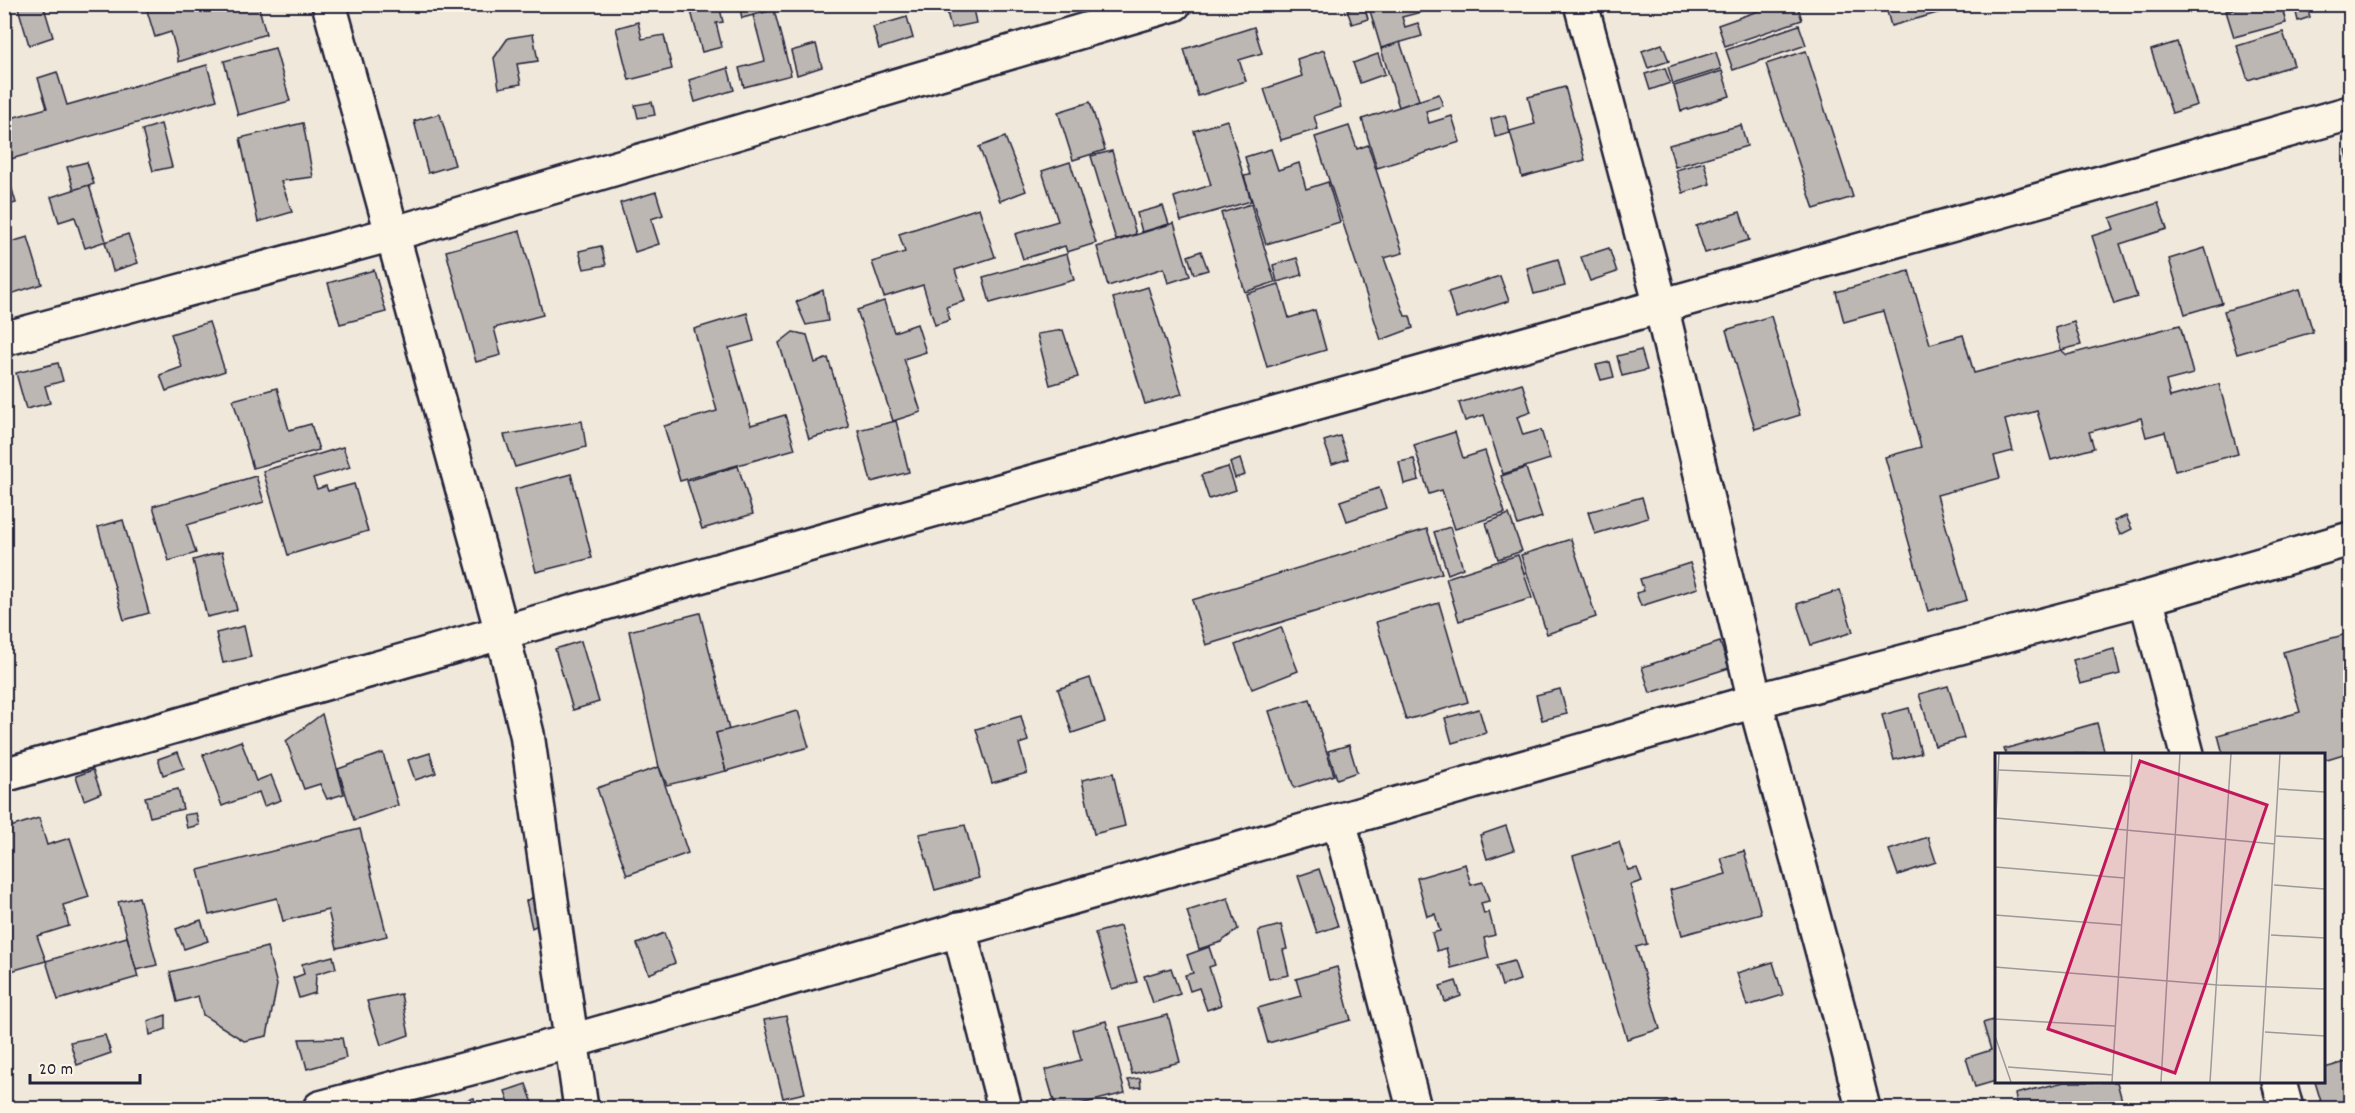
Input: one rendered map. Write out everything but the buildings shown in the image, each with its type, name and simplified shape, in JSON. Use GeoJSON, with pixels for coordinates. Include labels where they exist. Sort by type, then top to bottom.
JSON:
{"type":"FeatureCollection","features":[{"type":"Feature","properties":{"kind":"street"},"geometry":{"type":"LineString","coordinates":[[329,4],[502,632],[527,734],[581,1108]]}},
{"type":"Feature","properties":{"kind":"street"},"geometry":{"type":"LineString","coordinates":[[4,339],[392,234],[1174,4]]}},
{"type":"Feature","properties":{"kind":"street"},"geometry":{"type":"LineString","coordinates":[[1581,4],[1661,306],[1755,702],[1863,1108]]}},
{"type":"Feature","properties":{"kind":"street"},"geometry":{"type":"LineString","coordinates":[[4,775],[502,632],[2350,112]]}},
{"type":"Feature","properties":{"kind":"street"},"geometry":{"type":"LineString","coordinates":[[320,1108],[572,1041],[1755,702],[2146,598],[2350,539]]}},
{"type":"Feature","properties":{"kind":"street"},"geometry":{"type":"LineString","coordinates":[[2146,598],[2187,753]]}},
{"type":"Feature","properties":{"kind":"street"},"geometry":{"type":"LineString","coordinates":[[1340,820],[1414,1108]]}},
{"type":"Feature","properties":{"kind":"street"},"geometry":{"type":"LineString","coordinates":[[959,929],[1005,1108]]}},
{"type":"Feature","properties":{"kind":"street"},"geometry":{"type":"LineString","coordinates":[[2279,1083],[2286,1108]]}}]}
